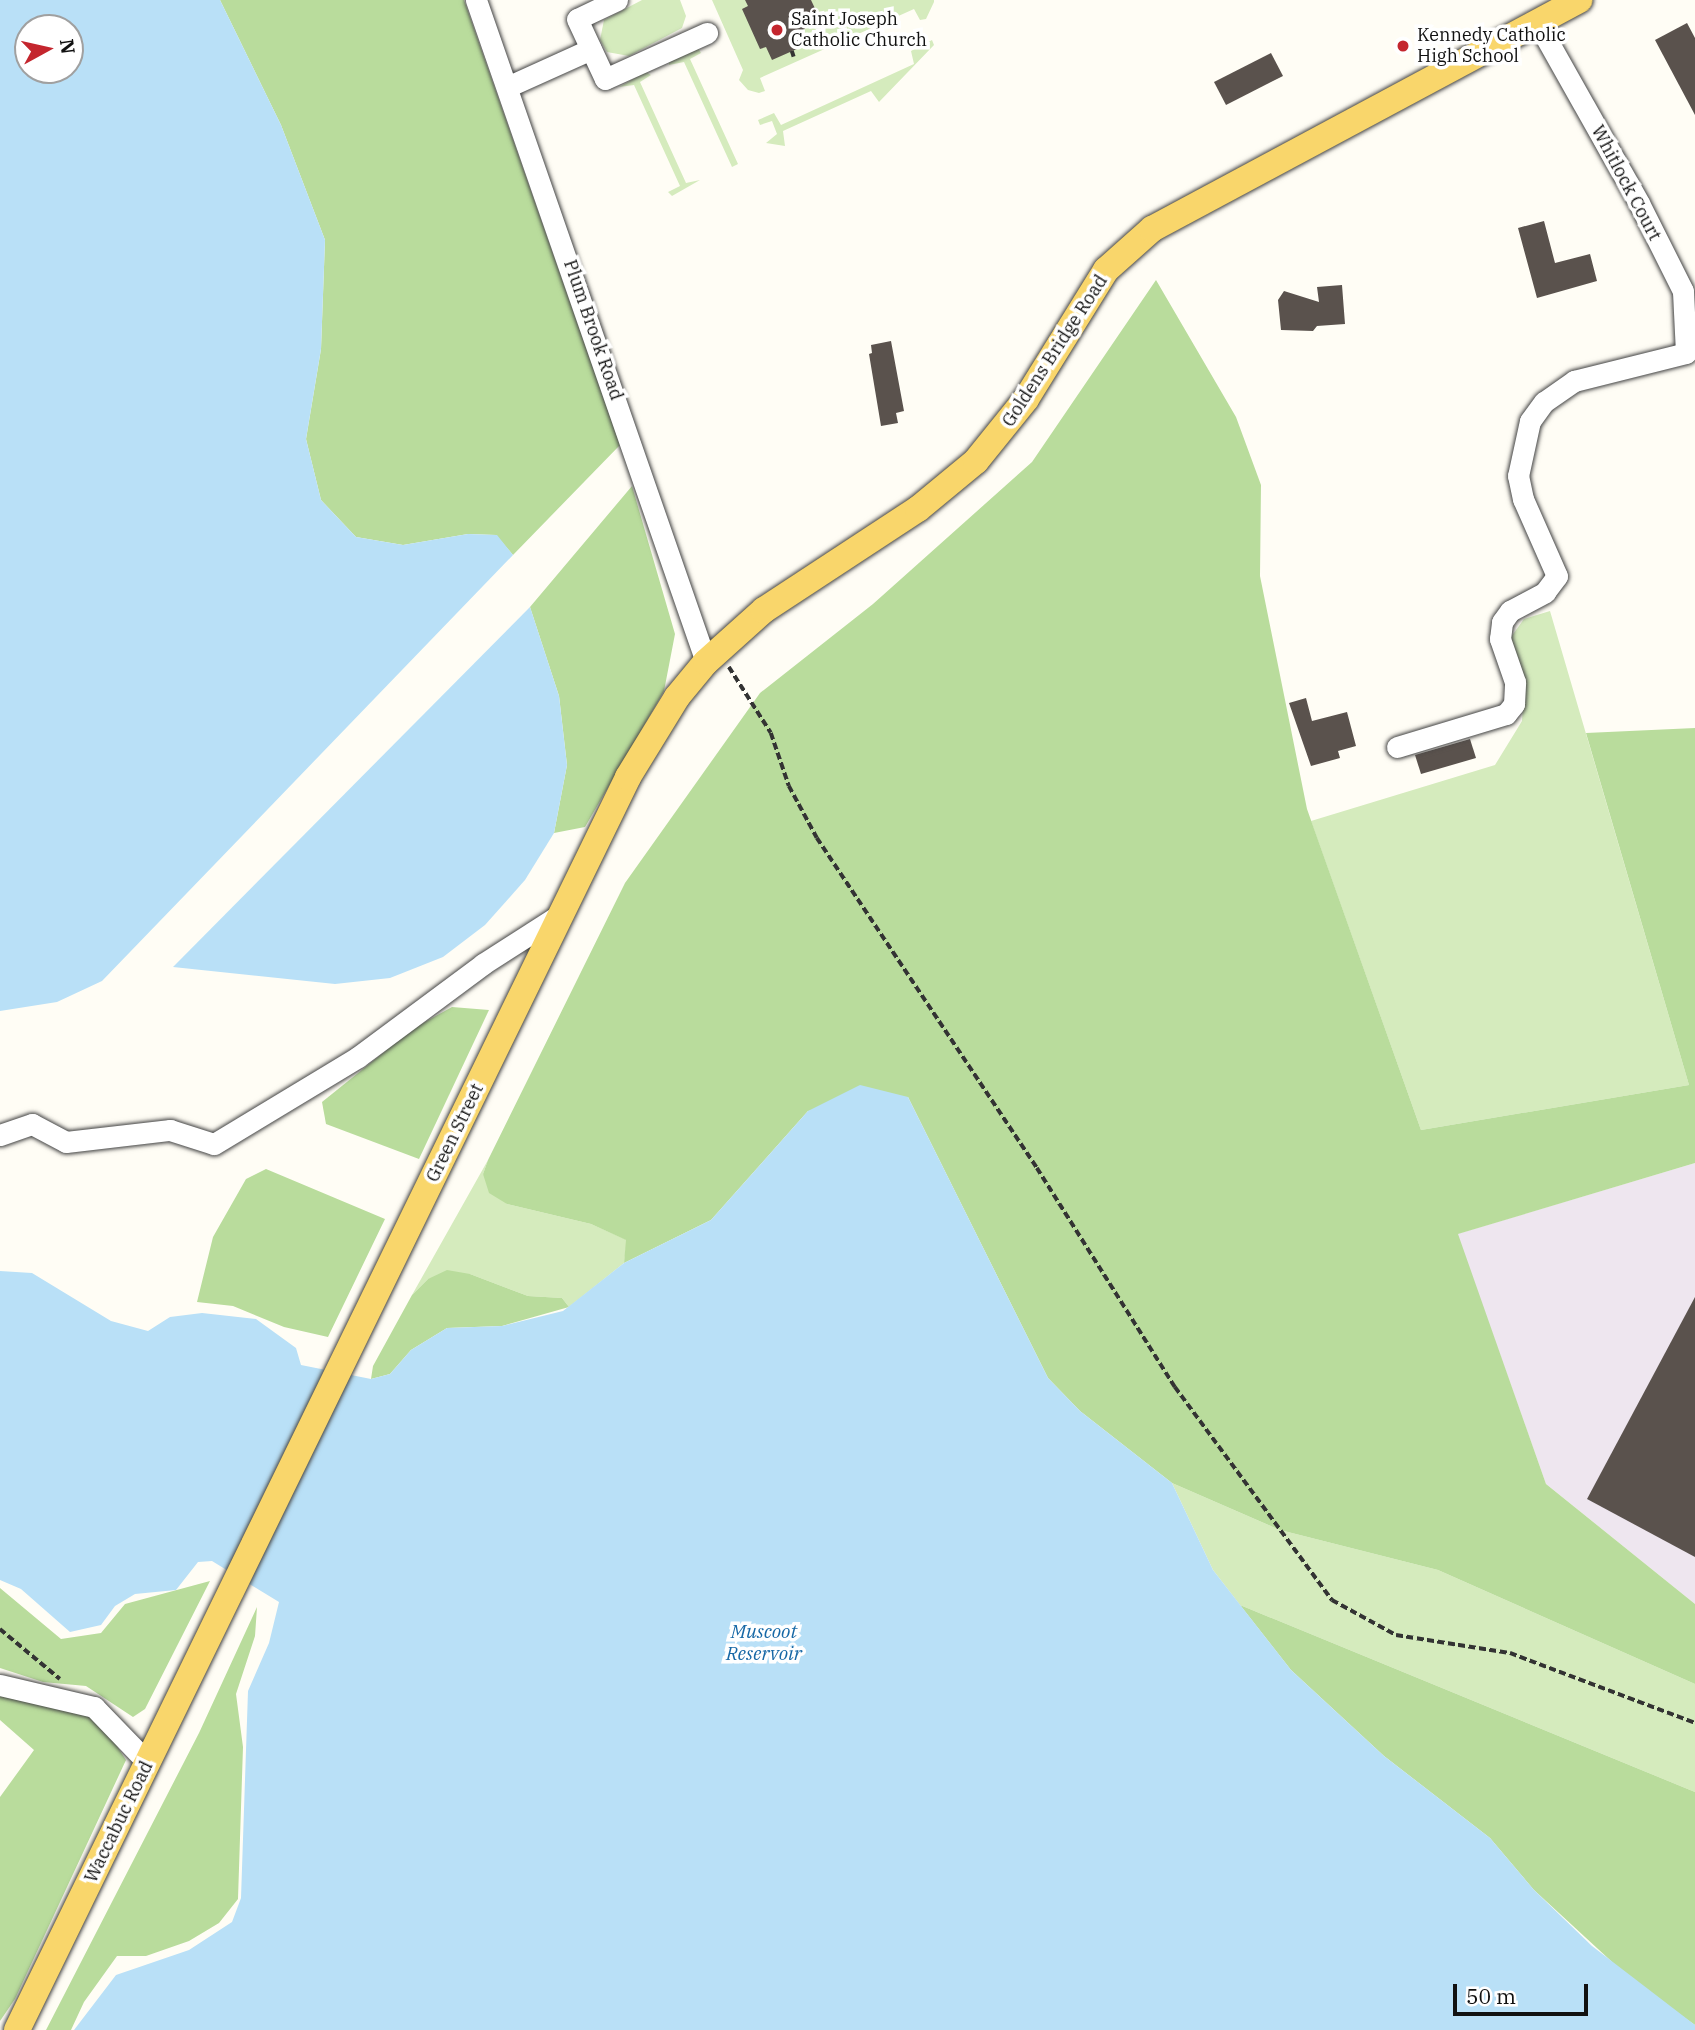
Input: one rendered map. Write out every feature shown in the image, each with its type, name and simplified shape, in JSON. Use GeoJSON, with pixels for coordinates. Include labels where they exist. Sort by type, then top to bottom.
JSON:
{"type":"FeatureCollection","features":[{"type":"Feature","properties":{"kind":"main road","name":"Goldens Bridge Road"},"geometry":{"type":"LineString","coordinates":[[711,657],[764,610],[919,509],[976,461],[1026,399],[1106,270],[1152,229],[1579,0]]}},
{"type":"Feature","properties":{"kind":"main road","name":"Green Street"},"geometry":{"type":"LineString","coordinates":[[220,1614],[639,757],[711,657]]}},
{"type":"Feature","properties":{"kind":"main road","name":"Waccabuc Road"},"geometry":{"type":"LineString","coordinates":[[17,2030],[220,1614]]}},
{"type":"Feature","properties":{"kind":"street","name":"Plum Brook Road"},"geometry":{"type":"LineString","coordinates":[[476,0],[711,657]]}},
{"type":"Feature","properties":{"kind":"street"},"geometry":{"type":"LineString","coordinates":[[617,0],[577,19],[605,79],[707,33]]}},
{"type":"Feature","properties":{"kind":"street","name":"Whitlock Court"},"geometry":{"type":"LineString","coordinates":[[1397,747],[1506,715],[1514,704],[1515,681],[1500,639],[1502,622],[1510,611],[1545,592],[1557,576],[1522,499],[1518,476],[1530,421],[1544,402],[1574,381],[1686,352],[1683,291],[1639,203],[1537,22]]}},
{"type":"Feature","properties":{"kind":"street"},"geometry":{"type":"LineString","coordinates":[[507,87],[591,49]]}},
{"type":"Feature","properties":{"kind":"street"},"geometry":{"type":"LineString","coordinates":[[0,1135],[32,1124],[66,1142],[170,1130],[214,1144],[358,1057],[483,964],[561,914]]}},
{"type":"Feature","properties":{"kind":"street"},"geometry":{"type":"LineString","coordinates":[[0,1685],[94,1707],[148,1763]]}},
{"type":"Feature","properties":{"kind":"path"},"geometry":{"type":"LineString","coordinates":[[792,51],[794,57]]}},
{"type":"Feature","properties":{"kind":"path"},"geometry":{"type":"LineString","coordinates":[[711,657],[742,682],[771,733],[789,786],[817,838],[1037,1168],[1175,1387],[1332,1600],[1396,1635],[1510,1653],[1695,1723]]}},
{"type":"Feature","properties":{"kind":"path"},"geometry":{"type":"LineString","coordinates":[[0,1629],[94,1707]]}},
{"type":"Feature","properties":{"kind":"shaded area"},"geometry":{"type":"Polygon","coordinates":[[[1695,1163],[1695,1604],[1546,1484],[1457,1234],[1695,1163]]]}},
{"type":"Feature","properties":{"kind":"green space"},"geometry":{"type":"Polygon","coordinates":[[[220,0],[464,0],[620,445],[513,555],[496,535],[468,534],[403,545],[356,537],[321,500],[306,439],[321,349],[325,240],[281,125],[220,0]]]}},
{"type":"Feature","properties":{"kind":"green space"},"geometry":{"type":"Polygon","coordinates":[[[642,0],[680,0],[686,16],[682,28],[629,56],[607,52],[600,40],[604,20],[642,0]]]}},
{"type":"Feature","properties":{"kind":"green space"},"geometry":{"type":"Polygon","coordinates":[[[712,0],[934,2],[926,19],[920,20],[914,9],[760,78],[765,91],[759,93],[748,90],[739,80],[743,70],[712,0]]]}},
{"type":"Feature","properties":{"kind":"green space"},"geometry":{"type":"Polygon","coordinates":[[[932,40],[934,45],[879,102],[871,91],[783,131],[785,146],[766,143],[777,134],[772,121],[760,125],[758,120],[774,113],[781,125],[914,64],[911,51],[932,40]]]}},
{"type":"Feature","properties":{"kind":"green space"},"geometry":{"type":"Polygon","coordinates":[[[698,48],[701,53],[690,59],[738,164],[732,167],[684,62],[669,65],[669,61],[698,48]]]}},
{"type":"Feature","properties":{"kind":"green space"},"geometry":{"type":"Polygon","coordinates":[[[646,72],[651,75],[640,82],[686,183],[700,180],[672,196],[668,192],[680,186],[634,85],[619,87],[646,72]]]}},
{"type":"Feature","properties":{"kind":"green space"},"geometry":{"type":"Polygon","coordinates":[[[1156,280],[1236,417],[1261,485],[1260,576],[1307,809],[1421,1130],[1689,1085],[1586,733],[1695,728],[1695,1163],[1458,1234],[1546,1484],[1695,1604],[1695,1684],[1438,1570],[1280,1530],[1172,1483],[1080,1411],[1048,1378],[908,1097],[808,1111],[711,1220],[624,1263],[626,1240],[591,1224],[507,1204],[489,1193],[483,1174],[488,1160],[625,883],[760,693],[873,604],[1032,462],[1156,280]]]}},
{"type":"Feature","properties":{"kind":"green space"},"geometry":{"type":"Polygon","coordinates":[[[632,486],[675,634],[664,691],[585,827],[554,833],[567,765],[559,696],[530,607],[632,486]]]}},
{"type":"Feature","properties":{"kind":"green space"},"geometry":{"type":"Polygon","coordinates":[[[1550,611],[1689,1085],[1421,1130],[1311,821],[1495,765],[1522,721],[1524,692],[1511,637],[1524,619],[1550,611]]]}},
{"type":"Feature","properties":{"kind":"green space"},"geometry":{"type":"Polygon","coordinates":[[[452,1007],[489,1010],[419,1159],[326,1124],[322,1102],[414,1028],[452,1007]]]}},
{"type":"Feature","properties":{"kind":"green space"},"geometry":{"type":"Polygon","coordinates":[[[488,1160],[483,1174],[507,1204],[591,1224],[627,1240],[624,1263],[569,1307],[562,1298],[528,1296],[470,1274],[428,1279],[412,1295],[488,1160]]]}},
{"type":"Feature","properties":{"kind":"green space"},"geometry":{"type":"Polygon","coordinates":[[[266,1169],[385,1219],[328,1337],[284,1327],[233,1306],[197,1302],[213,1237],[246,1179],[266,1169]]]}},
{"type":"Feature","properties":{"kind":"green space"},"geometry":{"type":"Polygon","coordinates":[[[447,1270],[470,1274],[528,1296],[562,1298],[569,1307],[502,1326],[447,1328],[411,1350],[390,1374],[371,1379],[373,1366],[412,1295],[428,1279],[447,1270]]]}},
{"type":"Feature","properties":{"kind":"green space"},"geometry":{"type":"Polygon","coordinates":[[[1172,1483],[1280,1530],[1438,1570],[1695,1684],[1695,1792],[1240,1605],[1213,1570],[1172,1483]]]}},
{"type":"Feature","properties":{"kind":"green space"},"geometry":{"type":"Polygon","coordinates":[[[210,1581],[145,1709],[133,1717],[86,1686],[43,1682],[0,1668],[0,1588],[61,1639],[101,1633],[125,1604],[210,1581]]]}},
{"type":"Feature","properties":{"kind":"green space"},"geometry":{"type":"Polygon","coordinates":[[[1240,1605],[1695,1792],[1695,2025],[1636,1984],[1534,1890],[1490,1838],[1384,1756],[1291,1670],[1240,1605]]]}},
{"type":"Feature","properties":{"kind":"green space"},"geometry":{"type":"Polygon","coordinates":[[[257,1607],[255,1636],[236,1694],[243,1747],[238,1899],[219,1923],[189,1941],[146,1956],[117,1956],[84,2002],[71,2030],[46,2030],[199,1733],[257,1607]]]}},
{"type":"Feature","properties":{"kind":"green space"},"geometry":{"type":"Polygon","coordinates":[[[0,1692],[17,1693],[100,1720],[126,1760],[15,1999],[0,2021],[0,1797],[34,1750],[0,1720],[0,1692]]]}},
{"type":"Feature","properties":{"kind":"water"},"geometry":{"type":"Polygon","coordinates":[[[0,0],[220,0],[281,125],[325,240],[321,349],[306,439],[321,500],[356,537],[403,545],[468,534],[497,535],[513,555],[102,981],[57,1002],[0,1011],[0,0]]]}},
{"type":"Feature","properties":{"kind":"water"},"geometry":{"type":"Polygon","coordinates":[[[530,607],[559,696],[567,765],[554,833],[525,880],[485,925],[443,957],[390,978],[335,984],[173,967],[530,607]]]}},
{"type":"Feature","properties":{"kind":"water","name":"Muscoot Reservoir"},"geometry":{"type":"Polygon","coordinates":[[[860,1085],[908,1097],[1048,1378],[1080,1411],[1172,1483],[1213,1570],[1291,1670],[1384,1756],[1490,1838],[1534,1890],[1592,1946],[1695,2025],[1695,2030],[74,2030],[116,1975],[189,1950],[232,1922],[241,1898],[248,1691],[269,1643],[279,1602],[212,1561],[198,1562],[176,1590],[135,1594],[115,1606],[101,1625],[70,1632],[21,1589],[0,1580],[0,1271],[32,1273],[111,1321],[148,1331],[170,1317],[202,1313],[256,1319],[296,1348],[301,1365],[371,1379],[390,1374],[411,1350],[447,1328],[502,1326],[563,1311],[624,1263],[711,1220],[808,1111],[860,1085]]]}},
{"type":"Feature","properties":{"kind":"building","name":"Saint Joseph Catholic Church"},"geometry":{"type":"Polygon","coordinates":[[[745,0],[811,0],[819,17],[803,24],[805,29],[800,31],[806,45],[772,60],[766,47],[760,49],[742,9],[748,6],[745,0]]]}},
{"type":"Feature","properties":{"kind":"building"},"geometry":{"type":"Polygon","coordinates":[[[1687,23],[1695,38],[1695,115],[1655,40],[1687,23]]]}},
{"type":"Feature","properties":{"kind":"building"},"geometry":{"type":"Polygon","coordinates":[[[1271,53],[1283,76],[1226,105],[1214,82],[1271,53]]]}},
{"type":"Feature","properties":{"kind":"building"},"geometry":{"type":"Polygon","coordinates":[[[1544,221],[1555,263],[1590,254],[1597,281],[1537,298],[1518,228],[1544,221]]]}},
{"type":"Feature","properties":{"kind":"building"},"geometry":{"type":"Polygon","coordinates":[[[1342,285],[1345,324],[1317,326],[1313,331],[1281,330],[1278,300],[1284,291],[1319,302],[1317,287],[1342,285]]]}},
{"type":"Feature","properties":{"kind":"building"},"geometry":{"type":"Polygon","coordinates":[[[891,341],[904,411],[896,413],[898,423],[881,426],[869,354],[872,353],[871,345],[891,341]]]}},
{"type":"Feature","properties":{"kind":"building"},"geometry":{"type":"Polygon","coordinates":[[[1306,698],[1312,721],[1347,712],[1356,746],[1338,751],[1340,758],[1311,766],[1289,703],[1306,698]]]}},
{"type":"Feature","properties":{"kind":"building"},"geometry":{"type":"Polygon","coordinates":[[[1470,739],[1476,758],[1421,774],[1415,755],[1470,739]]]}},
{"type":"Feature","properties":{"kind":"building"},"geometry":{"type":"Polygon","coordinates":[[[1695,1297],[1695,1557],[1587,1499],[1695,1297]]]}},
{"type":"Feature","properties":{"kind":"place","name":"Saint Joseph Catholic Church"},"geometry":{"type":"Point","coordinates":[777,30]}},
{"type":"Feature","properties":{"kind":"place","name":"Kennedy Catholic High School"},"geometry":{"type":"Point","coordinates":[1403,46]}}]}
